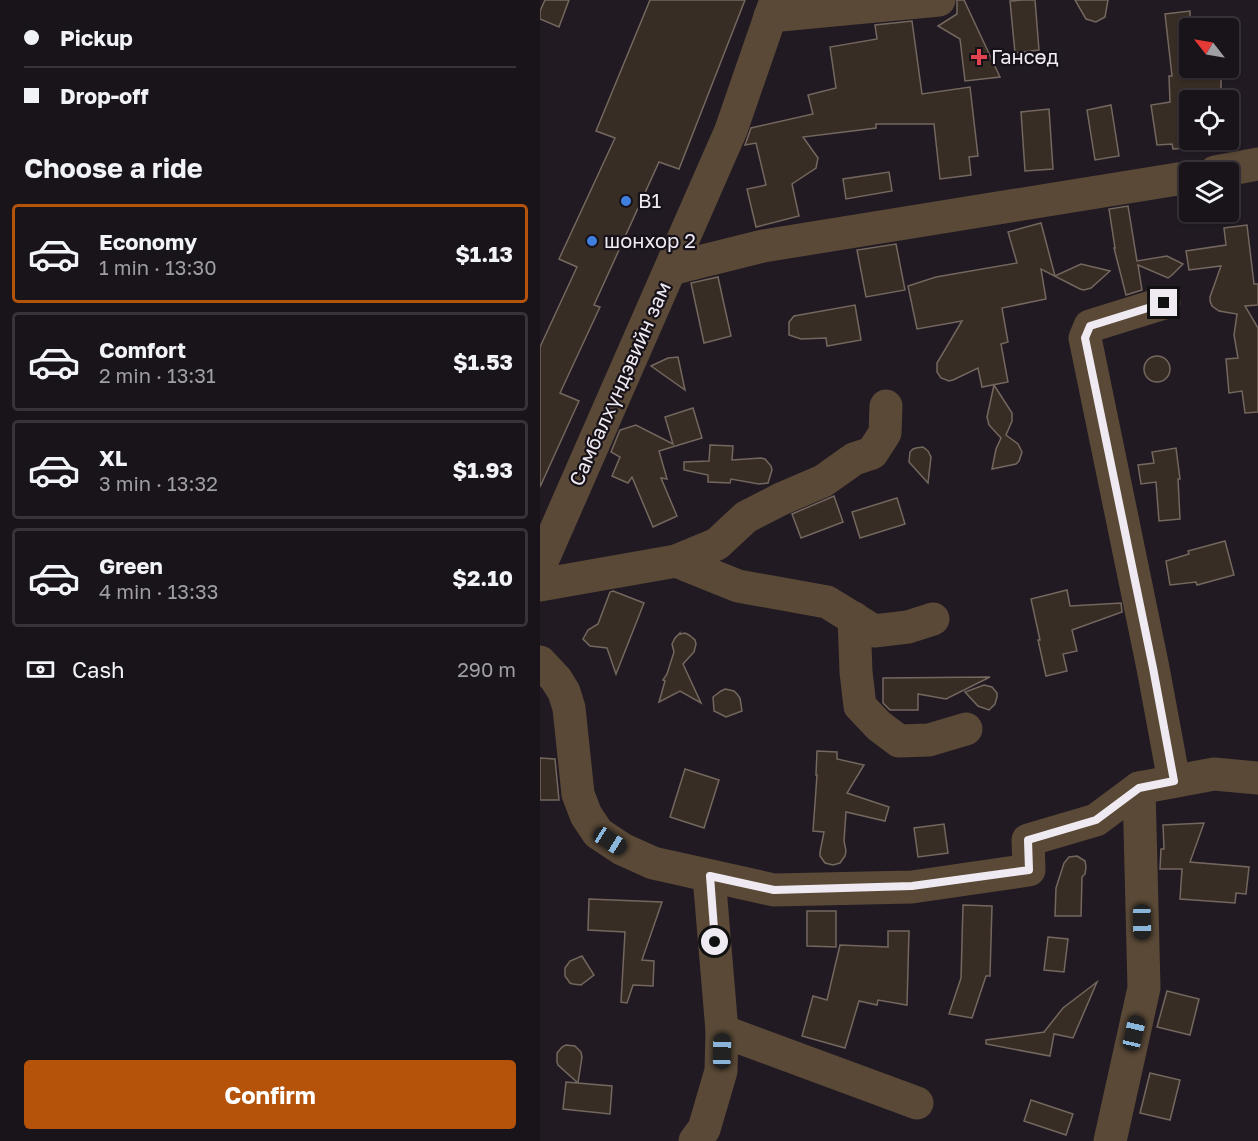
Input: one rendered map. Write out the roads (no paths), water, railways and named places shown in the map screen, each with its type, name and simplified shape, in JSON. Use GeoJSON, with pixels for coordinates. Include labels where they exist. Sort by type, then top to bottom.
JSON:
{"type":"FeatureCollection","features":[{"type":"Feature","properties":{"kind":"street"},"geometry":{"type":"LineString","coordinates":[[773,8],[939,0]]}},
{"type":"Feature","properties":{"kind":"street","name":"Самбалхүндэвийн зам"},"geometry":{"type":"LineString","coordinates":[[540,566],[731,130],[773,8]]}},
{"type":"Feature","properties":{"kind":"street"},"geometry":{"type":"LineString","coordinates":[[1239,168],[1258,164]]}},
{"type":"Feature","properties":{"kind":"street"},"geometry":{"type":"LineString","coordinates":[[671,269],[763,246],[1179,179]]}},
{"type":"Feature","properties":{"kind":"street"},"geometry":{"type":"LineString","coordinates":[[1164,303],[1090,326],[1085,338],[1174,781]]}},
{"type":"Feature","properties":{"kind":"street"},"geometry":{"type":"LineString","coordinates":[[540,585],[676,561],[717,544],[746,517],[823,481],[854,459],[872,453],[885,433],[886,406]]}},
{"type":"Feature","properties":{"kind":"street"},"geometry":{"type":"LineString","coordinates":[[676,561],[738,586],[827,602],[874,631],[908,627],[933,619]]}},
{"type":"Feature","properties":{"kind":"street"},"geometry":{"type":"LineString","coordinates":[[854,618],[860,706],[879,726],[899,741],[929,740],[966,729]]}},
{"type":"Feature","properties":{"kind":"street"},"geometry":{"type":"LineString","coordinates":[[540,662],[556,679],[564,692],[569,708],[578,794],[586,815],[598,834],[622,849],[653,863],[768,889],[912,886],[1029,870],[1028,840],[1096,820],[1139,788],[1214,774],[1258,778]]}},
{"type":"Feature","properties":{"kind":"street"},"geometry":{"type":"LineString","coordinates":[[1110,1141],[1144,988],[1139,788]]}},
{"type":"Feature","properties":{"kind":"street"},"geometry":{"type":"LineString","coordinates":[[695,1141],[704,1129],[721,1071],[722,1031],[710,876]]}},
{"type":"Feature","properties":{"kind":"street"},"geometry":{"type":"LineString","coordinates":[[722,1031],[917,1103]]}},
{"type":"Feature","properties":{"kind":"place","name":"Гансөд"},"geometry":{"type":"Point","coordinates":[979,57]}},
{"type":"Feature","properties":{"kind":"place","name":"В1"},"geometry":{"type":"Point","coordinates":[626,201]}},
{"type":"Feature","properties":{"kind":"place","name":"шонхор 2"},"geometry":{"type":"Point","coordinates":[592,241]}}]}
